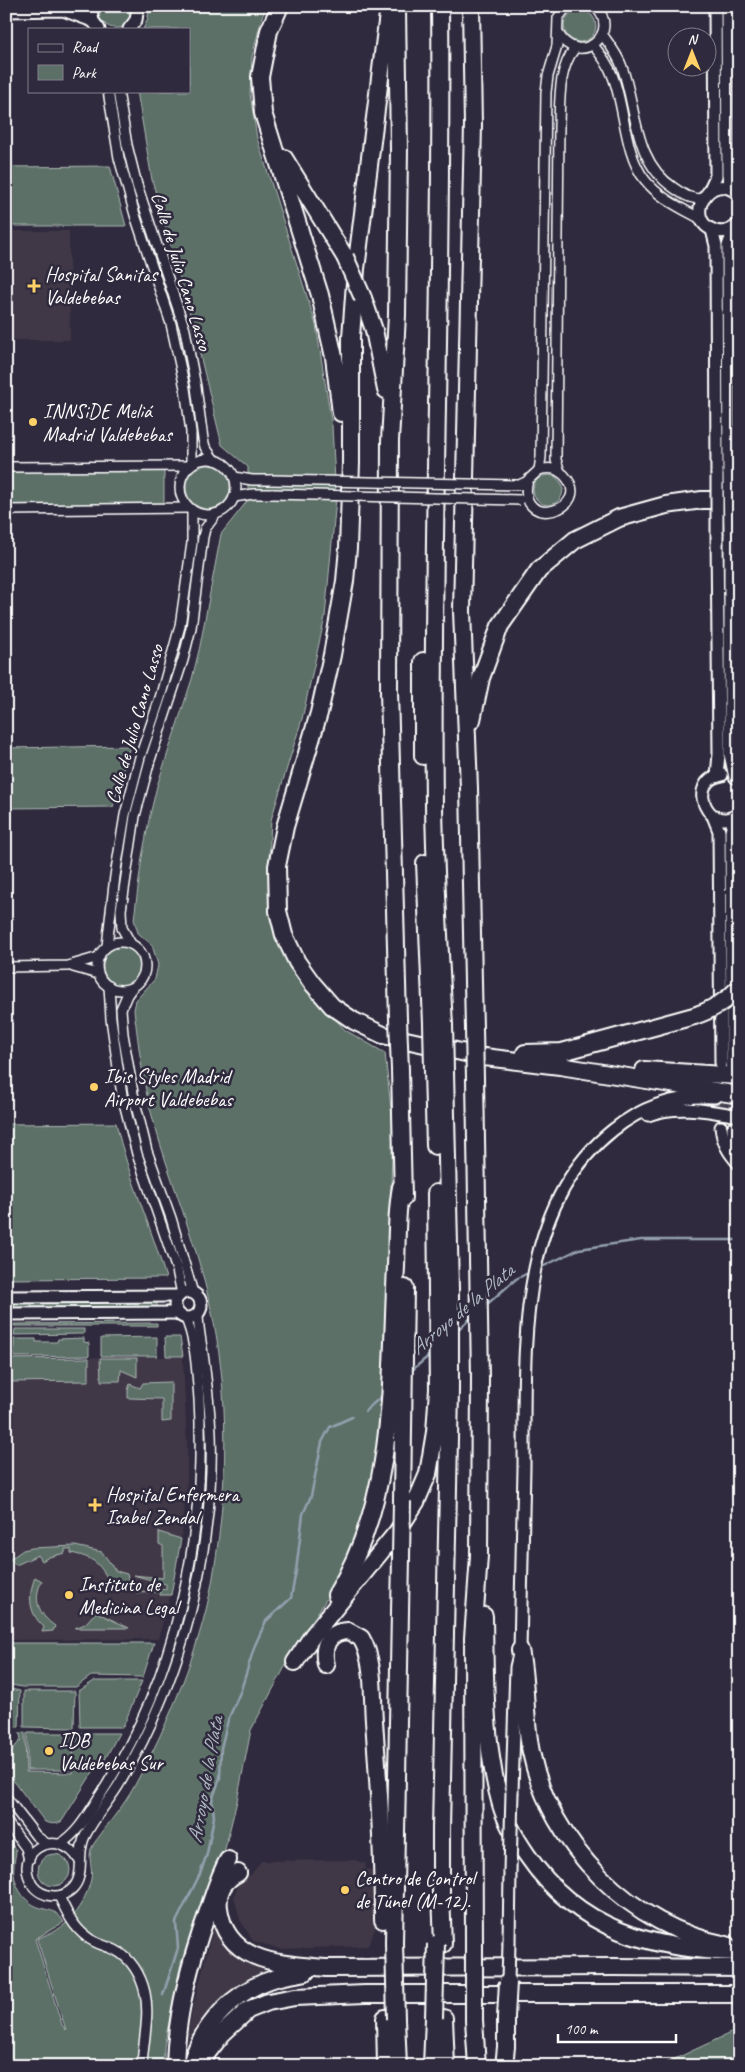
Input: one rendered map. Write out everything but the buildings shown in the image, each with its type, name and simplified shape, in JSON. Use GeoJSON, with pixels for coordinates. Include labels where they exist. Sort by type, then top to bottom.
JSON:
{"type":"FeatureCollection","features":[{"type":"Feature","properties":{"kind":"highway"},"geometry":{"type":"LineString","coordinates":[[280,6],[269,31],[260,83],[263,113],[275,156],[313,267],[327,324],[338,388],[345,463],[344,548],[339,615]]}},
{"type":"Feature","properties":{"kind":"highway"},"geometry":{"type":"LineString","coordinates":[[389,6],[356,269],[351,337],[351,463],[348,548],[339,615],[319,713],[285,827],[277,866],[278,911],[284,935],[297,962],[332,1006],[354,1021],[383,1035],[484,1057],[560,1066],[739,1097]]}},
{"type":"Feature","properties":{"kind":"highway"},"geometry":{"type":"LineString","coordinates":[[314,1635],[322,1617],[341,1587],[366,1529],[381,1482],[398,1345],[399,1200],[401,1187],[400,1070],[389,691],[390,441],[397,315],[399,150],[397,6]]}},
{"type":"Feature","properties":{"kind":"highway"},"geometry":{"type":"LineString","coordinates":[[295,1662],[314,1635],[397,1532],[416,1502],[430,1462],[444,1389],[438,1306],[439,1071],[434,807],[434,549],[441,168],[440,6]]}},
{"type":"Feature","properties":{"kind":"highway"},"geometry":{"type":"LineString","coordinates":[[471,6],[473,125],[462,611],[475,1079],[480,1378],[479,1556],[487,1711],[495,1779],[505,1816],[521,1846],[541,1875],[565,1898],[581,1910],[612,1928],[661,1945],[684,1949],[739,1952]]}},
{"type":"Feature","properties":{"kind":"highway"},"geometry":{"type":"LineString","coordinates":[[263,59],[268,113],[278,143],[289,167],[344,257],[363,298],[374,330],[382,366],[390,441]]}},
{"type":"Feature","properties":{"kind":"highway"},"geometry":{"type":"LineString","coordinates":[[468,788],[472,721],[481,678],[500,626],[540,570],[575,540],[619,518],[666,504],[702,500],[739,500]]}},
{"type":"Feature","properties":{"kind":"highway"},"geometry":{"type":"LineString","coordinates":[[458,1051],[562,1052],[708,1012],[726,1001],[739,988]]}},
{"type":"Feature","properties":{"kind":"highway"},"geometry":{"type":"LineString","coordinates":[[560,1066],[731,1068]]}},
{"type":"Feature","properties":{"kind":"highway"},"geometry":{"type":"LineString","coordinates":[[432,2066],[439,2018],[444,1389],[450,1289],[439,1071]]}},
{"type":"Feature","properties":{"kind":"highway"},"geometry":{"type":"LineString","coordinates":[[386,2066],[390,2018],[389,1943],[404,1408],[398,1345]]}},
{"type":"Feature","properties":{"kind":"highway"},"geometry":{"type":"LineString","coordinates":[[477,2066],[474,2020],[473,1638],[479,1556]]}},
{"type":"Feature","properties":{"kind":"highway"},"geometry":{"type":"LineString","coordinates":[[326,1665],[324,1649],[326,1642],[332,1635],[348,1631],[361,1638],[369,1660],[389,1943]]}},
{"type":"Feature","properties":{"kind":"highway"},"geometry":{"type":"LineString","coordinates":[[520,1650],[524,1668],[526,1721],[536,1771],[549,1804],[578,1852],[624,1898],[652,1916],[690,1934],[717,1943],[739,1947]]}},
{"type":"Feature","properties":{"kind":"highway"},"geometry":{"type":"LineString","coordinates":[[175,2066],[177,2037],[186,1985],[203,1926],[221,1875],[233,1867],[219,1895],[224,1927],[235,1943],[246,1953],[260,1959],[287,1965],[326,1968],[739,1968]]}},
{"type":"Feature","properties":{"kind":"highway"},"geometry":{"type":"LineString","coordinates":[[191,2066],[201,2040],[211,2024],[223,2010],[239,1997],[276,1978],[326,1968]]}},
{"type":"Feature","properties":{"kind":"highway"},"geometry":{"type":"LineString","coordinates":[[504,2066],[508,1982]]}},
{"type":"Feature","properties":{"kind":"highway"},"geometry":{"type":"LineString","coordinates":[[201,2066],[204,2057],[222,2034],[248,2010],[268,2002],[326,1995],[739,1994]]}},
{"type":"Feature","properties":{"kind":"highway"},"geometry":{"type":"LineString","coordinates":[[390,2018],[397,2061]]}},
{"type":"Feature","properties":{"kind":"highway"},"geometry":{"type":"LineString","coordinates":[[439,2018],[446,2066]]}},
{"type":"Feature","properties":{"kind":"highway"},"geometry":{"type":"LineString","coordinates":[[208,2066],[222,2034]]}},
{"type":"Feature","properties":{"kind":"street"},"geometry":{"type":"LineString","coordinates":[[6,11],[65,10],[77,6]]}},
{"type":"Feature","properties":{"kind":"street"},"geometry":{"type":"LineString","coordinates":[[90,6],[96,25]]}},
{"type":"Feature","properties":{"kind":"street"},"geometry":{"type":"LineString","coordinates":[[130,28],[136,20],[138,6]]}},
{"type":"Feature","properties":{"kind":"street"},"geometry":{"type":"LineString","coordinates":[[540,470],[545,125],[548,76],[557,46],[558,18],[567,6]]}},
{"type":"Feature","properties":{"kind":"street"},"geometry":{"type":"LineString","coordinates":[[558,33],[562,40],[575,48],[587,48],[593,45],[602,34],[603,20],[594,6]]}},
{"type":"Feature","properties":{"kind":"street"},"geometry":{"type":"LineString","coordinates":[[701,219],[699,209],[716,176],[715,6]]}},
{"type":"Feature","properties":{"kind":"street"},"geometry":{"type":"LineString","coordinates":[[727,6],[728,174],[735,192]]}},
{"type":"Feature","properties":{"kind":"street"},"geometry":{"type":"LineString","coordinates":[[65,10],[96,25]]}},
{"type":"Feature","properties":{"kind":"street"},"geometry":{"type":"LineString","coordinates":[[602,34],[613,48],[622,67],[640,140],[653,168],[669,185],[690,198],[705,195],[724,187],[735,192]]}},
{"type":"Feature","properties":{"kind":"street"},"geometry":{"type":"LineString","coordinates":[[593,45],[604,59],[613,78],[631,150],[644,178],[660,196],[701,219],[712,230],[716,246],[723,474],[730,532],[730,754],[737,779]]}},
{"type":"Feature","properties":{"kind":"street"},"geometry":{"type":"LineString","coordinates":[[560,472],[556,460],[559,125],[562,78],[566,63],[575,48]]}},
{"type":"Feature","properties":{"kind":"street","name":"Calle de Julio Cano Lasso"},"geometry":{"type":"LineString","coordinates":[[108,92],[119,158],[135,215],[171,324],[186,388],[191,432],[190,465]]}},
{"type":"Feature","properties":{"kind":"street","name":"Calle de Julio Cano Lasso"},"geometry":{"type":"LineString","coordinates":[[118,92],[127,145],[137,185],[185,330],[205,447],[214,460]]}},
{"type":"Feature","properties":{"kind":"street"},"geometry":{"type":"LineString","coordinates":[[712,230],[727,232],[736,226]]}},
{"type":"Feature","properties":{"kind":"street"},"geometry":{"type":"LineString","coordinates":[[716,776],[719,754],[717,534],[723,474],[728,246],[736,226]]}},
{"type":"Feature","properties":{"kind":"street"},"geometry":{"type":"LineString","coordinates":[[6,467],[190,465],[206,459],[214,460],[228,468],[234,477],[236,487],[234,497],[224,510],[208,516],[190,510],[6,510]]}},
{"type":"Feature","properties":{"kind":"street"},"geometry":{"type":"LineString","coordinates":[[190,465],[183,473],[180,482],[180,492],[183,501],[190,510]]}},
{"type":"Feature","properties":{"kind":"street"},"geometry":{"type":"LineString","coordinates":[[234,477],[245,480],[520,485],[540,470],[550,468],[560,472],[569,481],[570,498],[564,507],[554,512],[537,509],[530,502],[526,491],[528,480]]}},
{"type":"Feature","properties":{"kind":"street"},"geometry":{"type":"LineString","coordinates":[[234,497],[252,494],[272,494],[520,500],[530,502]]}},
{"type":"Feature","properties":{"kind":"street","name":"Calle de Julio Cano Lasso"},"geometry":{"type":"LineString","coordinates":[[107,946],[114,876],[125,815],[140,757],[160,698],[180,626],[192,543],[190,510]]}},
{"type":"Feature","properties":{"kind":"street","name":"Calle de Julio Cano Lasso"},"geometry":{"type":"LineString","coordinates":[[131,944],[122,928],[122,910],[135,816],[150,760],[183,660],[191,628],[205,529],[216,514]]}},
{"type":"Feature","properties":{"kind":"street"},"geometry":{"type":"LineString","coordinates":[[731,1068],[719,831],[713,816],[705,807],[702,795],[706,783],[716,776],[726,774],[737,779]]}},
{"type":"Feature","properties":{"kind":"street"},"geometry":{"type":"LineString","coordinates":[[713,816],[724,819],[737,815]]}},
{"type":"Feature","properties":{"kind":"street"},"geometry":{"type":"LineString","coordinates":[[731,1068],[731,832],[737,815]]}},
{"type":"Feature","properties":{"kind":"street"},"geometry":{"type":"LineString","coordinates":[[98,974],[99,958],[107,946],[123,942],[138,948],[146,962],[143,977],[127,995],[121,1009],[123,1034],[133,1093],[147,1150],[171,1218],[185,1294]]}},
{"type":"Feature","properties":{"kind":"street"},"geometry":{"type":"LineString","coordinates":[[6,967],[68,966],[99,958]]}},
{"type":"Feature","properties":{"kind":"street"},"geometry":{"type":"LineString","coordinates":[[68,966],[98,974],[108,986],[124,1103],[138,1154],[185,1294]]}},
{"type":"Feature","properties":{"kind":"street"},"geometry":{"type":"LineString","coordinates":[[108,986],[124,990],[132,988]]}},
{"type":"Feature","properties":{"kind":"street"},"geometry":{"type":"LineString","coordinates":[[508,1982],[516,1667],[520,1650],[526,1361],[533,1280],[540,1244],[556,1205],[582,1159],[608,1134],[630,1117],[649,1107],[687,1097],[739,1097]]}},
{"type":"Feature","properties":{"kind":"street"},"geometry":{"type":"LineString","coordinates":[[608,1134],[650,1114],[666,1110],[692,1110],[739,1116]]}},
{"type":"Feature","properties":{"kind":"street"},"geometry":{"type":"LineString","coordinates":[[739,1148],[727,1127],[723,1140],[728,1152],[739,1164]]}},
{"type":"Feature","properties":{"kind":"street"},"geometry":{"type":"LineString","coordinates":[[60,1844],[68,1839],[81,1825],[109,1781],[133,1736],[156,1685],[172,1637],[183,1592],[197,1516],[200,1480],[200,1432],[195,1361],[191,1335],[175,1302],[185,1294]]}},
{"type":"Feature","properties":{"kind":"street"},"geometry":{"type":"LineString","coordinates":[[6,1296],[185,1294],[200,1302],[198,1312],[211,1433],[207,1516],[199,1570],[182,1640],[163,1695],[143,1741],[85,1836],[79,1860],[80,1874],[78,1882],[67,1893],[60,1896],[44,1894],[31,1884],[28,1876],[29,1860],[26,1848],[6,1821]]}},
{"type":"Feature","properties":{"kind":"street"},"geometry":{"type":"LineString","coordinates":[[6,1314],[182,1315],[192,1317],[198,1312]]}},
{"type":"Feature","properties":{"kind":"street"},"geometry":{"type":"LineString","coordinates":[[6,1798],[36,1836],[47,1844]]}},
{"type":"Feature","properties":{"kind":"street"},"geometry":{"type":"LineString","coordinates":[[29,1860],[39,1847],[47,1844],[60,1844],[68,1847],[79,1860]]}},
{"type":"Feature","properties":{"kind":"street"},"geometry":{"type":"LineString","coordinates":[[60,1896],[66,1911],[77,1928],[94,1942],[123,1955],[140,1977],[147,2010],[142,2066]]}},
{"type":"Feature","properties":{"kind":"shaded area"},"geometry":{"type":"Polygon","coordinates":[[[6,231],[69,231],[70,340],[6,340],[6,231]]]}},
{"type":"Feature","properties":{"kind":"shaded area","name":"Hospital Enfermera Isabel Zendal"},"geometry":{"type":"Polygon","coordinates":[[[183,1357],[187,1480],[183,1527],[170,1597],[158,1639],[6,1640],[6,1358],[183,1357]]]}},
{"type":"Feature","properties":{"kind":"shaded area"},"geometry":{"type":"Polygon","coordinates":[[[355,1860],[366,1864],[365,1869],[374,1870],[375,1929],[368,1946],[280,1949],[253,1941],[240,1920],[234,1896],[240,1879],[251,1875],[261,1861],[355,1860]]]}},
{"type":"Feature","properties":{"kind":"shaded area"},"geometry":{"type":"Polygon","coordinates":[[[213,1929],[217,1930],[244,1958],[267,1969],[244,1981],[217,2001],[206,2013],[189,2040],[187,2038],[193,2007],[213,1929]]]}},
{"type":"Feature","properties":{"kind":"green space"},"geometry":{"type":"Polygon","coordinates":[[[96,6],[133,6],[129,21],[124,26],[113,28],[108,26],[99,17],[96,6]]]}},
{"type":"Feature","properties":{"kind":"green space"},"geometry":{"type":"Polygon","coordinates":[[[150,6],[267,6],[262,17],[252,57],[250,94],[257,138],[316,325],[332,426],[336,499],[325,617],[302,719],[271,820],[269,860],[272,921],[298,976],[345,1030],[385,1053],[393,1127],[382,1444],[368,1510],[338,1581],[294,1650],[251,1730],[237,1801],[221,1865],[194,1924],[181,1963],[164,2047],[164,2066],[6,2066],[6,1837],[16,1850],[14,1863],[15,1878],[16,1884],[23,1896],[38,1907],[55,1912],[64,1922],[35,1939],[62,2025],[66,2030],[37,1939],[64,1925],[82,1902],[91,1879],[91,1849],[133,1789],[160,1736],[182,1686],[199,1634],[212,1583],[224,1477],[224,1405],[216,1335],[197,1255],[150,1109],[134,1010],[136,1000],[155,979],[158,965],[152,945],[138,933],[134,919],[142,857],[157,786],[192,679],[221,534],[248,500],[248,467],[222,445],[190,314],[152,180],[137,92],[190,92],[190,28],[144,28],[150,6]]]}},
{"type":"Feature","properties":{"kind":"green space"},"geometry":{"type":"Polygon","coordinates":[[[580,10],[586,11],[591,15],[595,20],[595,32],[591,37],[586,41],[580,42],[574,41],[569,37],[565,32],[564,26],[565,20],[569,15],[574,11],[580,10]]]}},
{"type":"Feature","properties":{"kind":"green space"},"geometry":{"type":"Polygon","coordinates":[[[110,166],[126,226],[6,226],[6,167],[110,166]]]}},
{"type":"Feature","properties":{"kind":"green space"},"geometry":{"type":"Polygon","coordinates":[[[208,465],[220,469],[226,475],[230,487],[226,499],[220,505],[208,509],[196,505],[190,499],[186,487],[190,475],[196,469],[208,465]]]}},
{"type":"Feature","properties":{"kind":"green space"},"geometry":{"type":"Polygon","coordinates":[[[164,470],[164,505],[6,505],[6,471],[164,470]]]}},
{"type":"Feature","properties":{"kind":"green space"},"geometry":{"type":"Polygon","coordinates":[[[548,475],[554,476],[562,484],[562,496],[554,504],[548,505],[542,504],[534,496],[533,490],[534,484],[542,476],[548,475]]]}},
{"type":"Feature","properties":{"kind":"green space"},"geometry":{"type":"Polygon","coordinates":[[[130,746],[113,807],[6,808],[6,748],[130,746]]]}},
{"type":"Feature","properties":{"kind":"green space"},"geometry":{"type":"Polygon","coordinates":[[[122,947],[135,953],[141,966],[135,979],[122,985],[109,979],[103,966],[109,953],[122,947]]]}},
{"type":"Feature","properties":{"kind":"green space"},"geometry":{"type":"Polygon","coordinates":[[[116,1123],[127,1162],[166,1278],[6,1279],[6,1124],[116,1123]]]}},
{"type":"Feature","properties":{"kind":"green space"},"geometry":{"type":"Polygon","coordinates":[[[14,1300],[157,1300],[157,1308],[14,1309],[14,1300]]]}},
{"type":"Feature","properties":{"kind":"green space"},"geometry":{"type":"Polygon","coordinates":[[[157,1323],[157,1326],[14,1326],[14,1324],[157,1323]]]}},
{"type":"Feature","properties":{"kind":"green space"},"geometry":{"type":"Polygon","coordinates":[[[15,1329],[84,1329],[84,1334],[14,1335],[15,1329]]]}},
{"type":"Feature","properties":{"kind":"green space"},"geometry":{"type":"Polygon","coordinates":[[[157,1337],[157,1356],[101,1356],[101,1338],[157,1337]]]}},
{"type":"Feature","properties":{"kind":"green space"},"geometry":{"type":"Polygon","coordinates":[[[165,1337],[180,1337],[183,1356],[166,1356],[165,1337]]]}},
{"type":"Feature","properties":{"kind":"green space"},"geometry":{"type":"Polygon","coordinates":[[[84,1338],[84,1342],[89,1343],[89,1356],[14,1357],[14,1339],[36,1339],[36,1342],[57,1342],[58,1339],[84,1338]]]}},
{"type":"Feature","properties":{"kind":"green space"},"geometry":{"type":"Polygon","coordinates":[[[89,1358],[89,1381],[6,1382],[6,1359],[89,1358]]]}},
{"type":"Feature","properties":{"kind":"green space"},"geometry":{"type":"Polygon","coordinates":[[[100,1358],[137,1358],[137,1377],[121,1370],[120,1381],[101,1381],[100,1358]]]}},
{"type":"Feature","properties":{"kind":"green space"},"geometry":{"type":"Polygon","coordinates":[[[171,1382],[171,1421],[162,1422],[162,1399],[128,1398],[130,1384],[140,1388],[143,1383],[171,1382]]]}},
{"type":"Feature","properties":{"kind":"green space"},"geometry":{"type":"Polygon","coordinates":[[[159,1532],[181,1539],[171,1595],[160,1595],[160,1592],[137,1593],[166,1589],[166,1584],[133,1575],[163,1578],[163,1546],[159,1544],[159,1532]]]}},
{"type":"Feature","properties":{"kind":"green space"},"geometry":{"type":"Polygon","coordinates":[[[75,1546],[102,1552],[116,1571],[127,1574],[131,1590],[115,1589],[94,1561],[71,1553],[71,1549],[65,1549],[65,1553],[42,1561],[38,1555],[16,1565],[9,1560],[23,1550],[32,1548],[75,1546]]]}},
{"type":"Feature","properties":{"kind":"green space"},"geometry":{"type":"Polygon","coordinates":[[[35,1577],[42,1581],[38,1594],[41,1612],[55,1626],[53,1631],[42,1632],[44,1627],[32,1610],[31,1590],[35,1577]]]}},
{"type":"Feature","properties":{"kind":"green space"},"geometry":{"type":"Polygon","coordinates":[[[96,1612],[129,1628],[75,1628],[85,1624],[96,1612]]]}},
{"type":"Feature","properties":{"kind":"green space"},"geometry":{"type":"Polygon","coordinates":[[[6,1643],[154,1643],[143,1677],[91,1676],[76,1687],[22,1687],[6,1684],[6,1643]]]}},
{"type":"Feature","properties":{"kind":"green space"},"geometry":{"type":"Polygon","coordinates":[[[94,1681],[142,1681],[123,1727],[80,1727],[79,1691],[94,1681]]]}},
{"type":"Feature","properties":{"kind":"green space"},"geometry":{"type":"Polygon","coordinates":[[[6,1688],[20,1691],[19,1727],[6,1727],[6,1688]]]}},
{"type":"Feature","properties":{"kind":"green space"},"geometry":{"type":"Polygon","coordinates":[[[24,1691],[75,1691],[74,1728],[24,1727],[24,1691]]]}},
{"type":"Feature","properties":{"kind":"green space"},"geometry":{"type":"Polygon","coordinates":[[[25,1732],[26,1772],[73,1773],[74,1733],[119,1733],[102,1765],[98,1764],[62,1821],[58,1823],[45,1822],[6,1771],[6,1751],[10,1752],[21,1740],[20,1733],[25,1732]]]}},
{"type":"Feature","properties":{"kind":"green space","name":"IDB Valdebebas Sur"},"geometry":{"type":"Polygon","coordinates":[[[27,1733],[72,1733],[72,1770],[27,1770],[27,1733]]]}},
{"type":"Feature","properties":{"kind":"green space"},"geometry":{"type":"Polygon","coordinates":[[[54,1854],[60,1855],[65,1859],[69,1864],[69,1876],[65,1881],[60,1885],[54,1886],[48,1885],[43,1881],[39,1876],[38,1870],[39,1864],[43,1859],[48,1855],[54,1854]]]}},
{"type":"Feature","properties":{"kind":"green space"},"geometry":{"type":"Polygon","coordinates":[[[739,2029],[739,2066],[662,2066],[664,2064],[739,2029]]]}},
{"type":"Feature","properties":{"kind":"waterway","name":"Arroyo de la Plata"},"geometry":{"type":"LineString","coordinates":[[540,1268],[579,1249],[641,1240],[739,1240]]}},
{"type":"Feature","properties":{"kind":"waterway","name":"Arroyo de la Plata"},"geometry":{"type":"LineString","coordinates":[[485,1306],[516,1279],[530,1272]]}},
{"type":"Feature","properties":{"kind":"waterway","name":"Arroyo de la Plata"},"geometry":{"type":"LineString","coordinates":[[457,1331],[473,1316]]}},
{"type":"Feature","properties":{"kind":"waterway","name":"Arroyo de la Plata"},"geometry":{"type":"LineString","coordinates":[[410,1372],[432,1353]]}},
{"type":"Feature","properties":{"kind":"waterway","name":"Arroyo de la Plata"},"geometry":{"type":"LineString","coordinates":[[365,1411],[383,1395]]}},
{"type":"Feature","properties":{"kind":"waterway","name":"Arroyo de la Plata"},"geometry":{"type":"LineString","coordinates":[[163,1995],[178,1948],[176,1922],[200,1874],[207,1854],[214,1817],[212,1800],[220,1778],[221,1748],[228,1720],[241,1690],[255,1645],[266,1621],[291,1598],[303,1514],[311,1496],[322,1442],[330,1427],[352,1417]]}},
{"type":"Feature","properties":{"kind":"tunnel"},"geometry":{"type":"LineString","coordinates":[[721,1068],[721,1127]]}},
{"type":"Feature","properties":{"kind":"tunnel"},"geometry":{"type":"LineString","coordinates":[[732,1070],[733,1124]]}},
{"type":"Feature","properties":{"kind":"place","name":"Hospital Sanitas Valdebebas"},"geometry":{"type":"Point","coordinates":[34,286]}},
{"type":"Feature","properties":{"kind":"place","name":"INNSiDE Meliá Madrid Valdebebas"},"geometry":{"type":"Point","coordinates":[33,422]}},
{"type":"Feature","properties":{"kind":"place","name":"Ibis Styles Madrid Airport Valdebebas"},"geometry":{"type":"Point","coordinates":[94,1087]}},
{"type":"Feature","properties":{"kind":"place","name":"Hospital Enfermera Isabel Zendal"},"geometry":{"type":"Point","coordinates":[95,1505]}},
{"type":"Feature","properties":{"kind":"place","name":"Instituto de Medicina Legal"},"geometry":{"type":"Point","coordinates":[69,1595]}},
{"type":"Feature","properties":{"kind":"place","name":"IDB Valdebebas Sur"},"geometry":{"type":"Point","coordinates":[49,1751]}},
{"type":"Feature","properties":{"kind":"place","name":"Centro de Control de Túnel (M-12)."},"geometry":{"type":"Point","coordinates":[345,1890]}}]}
